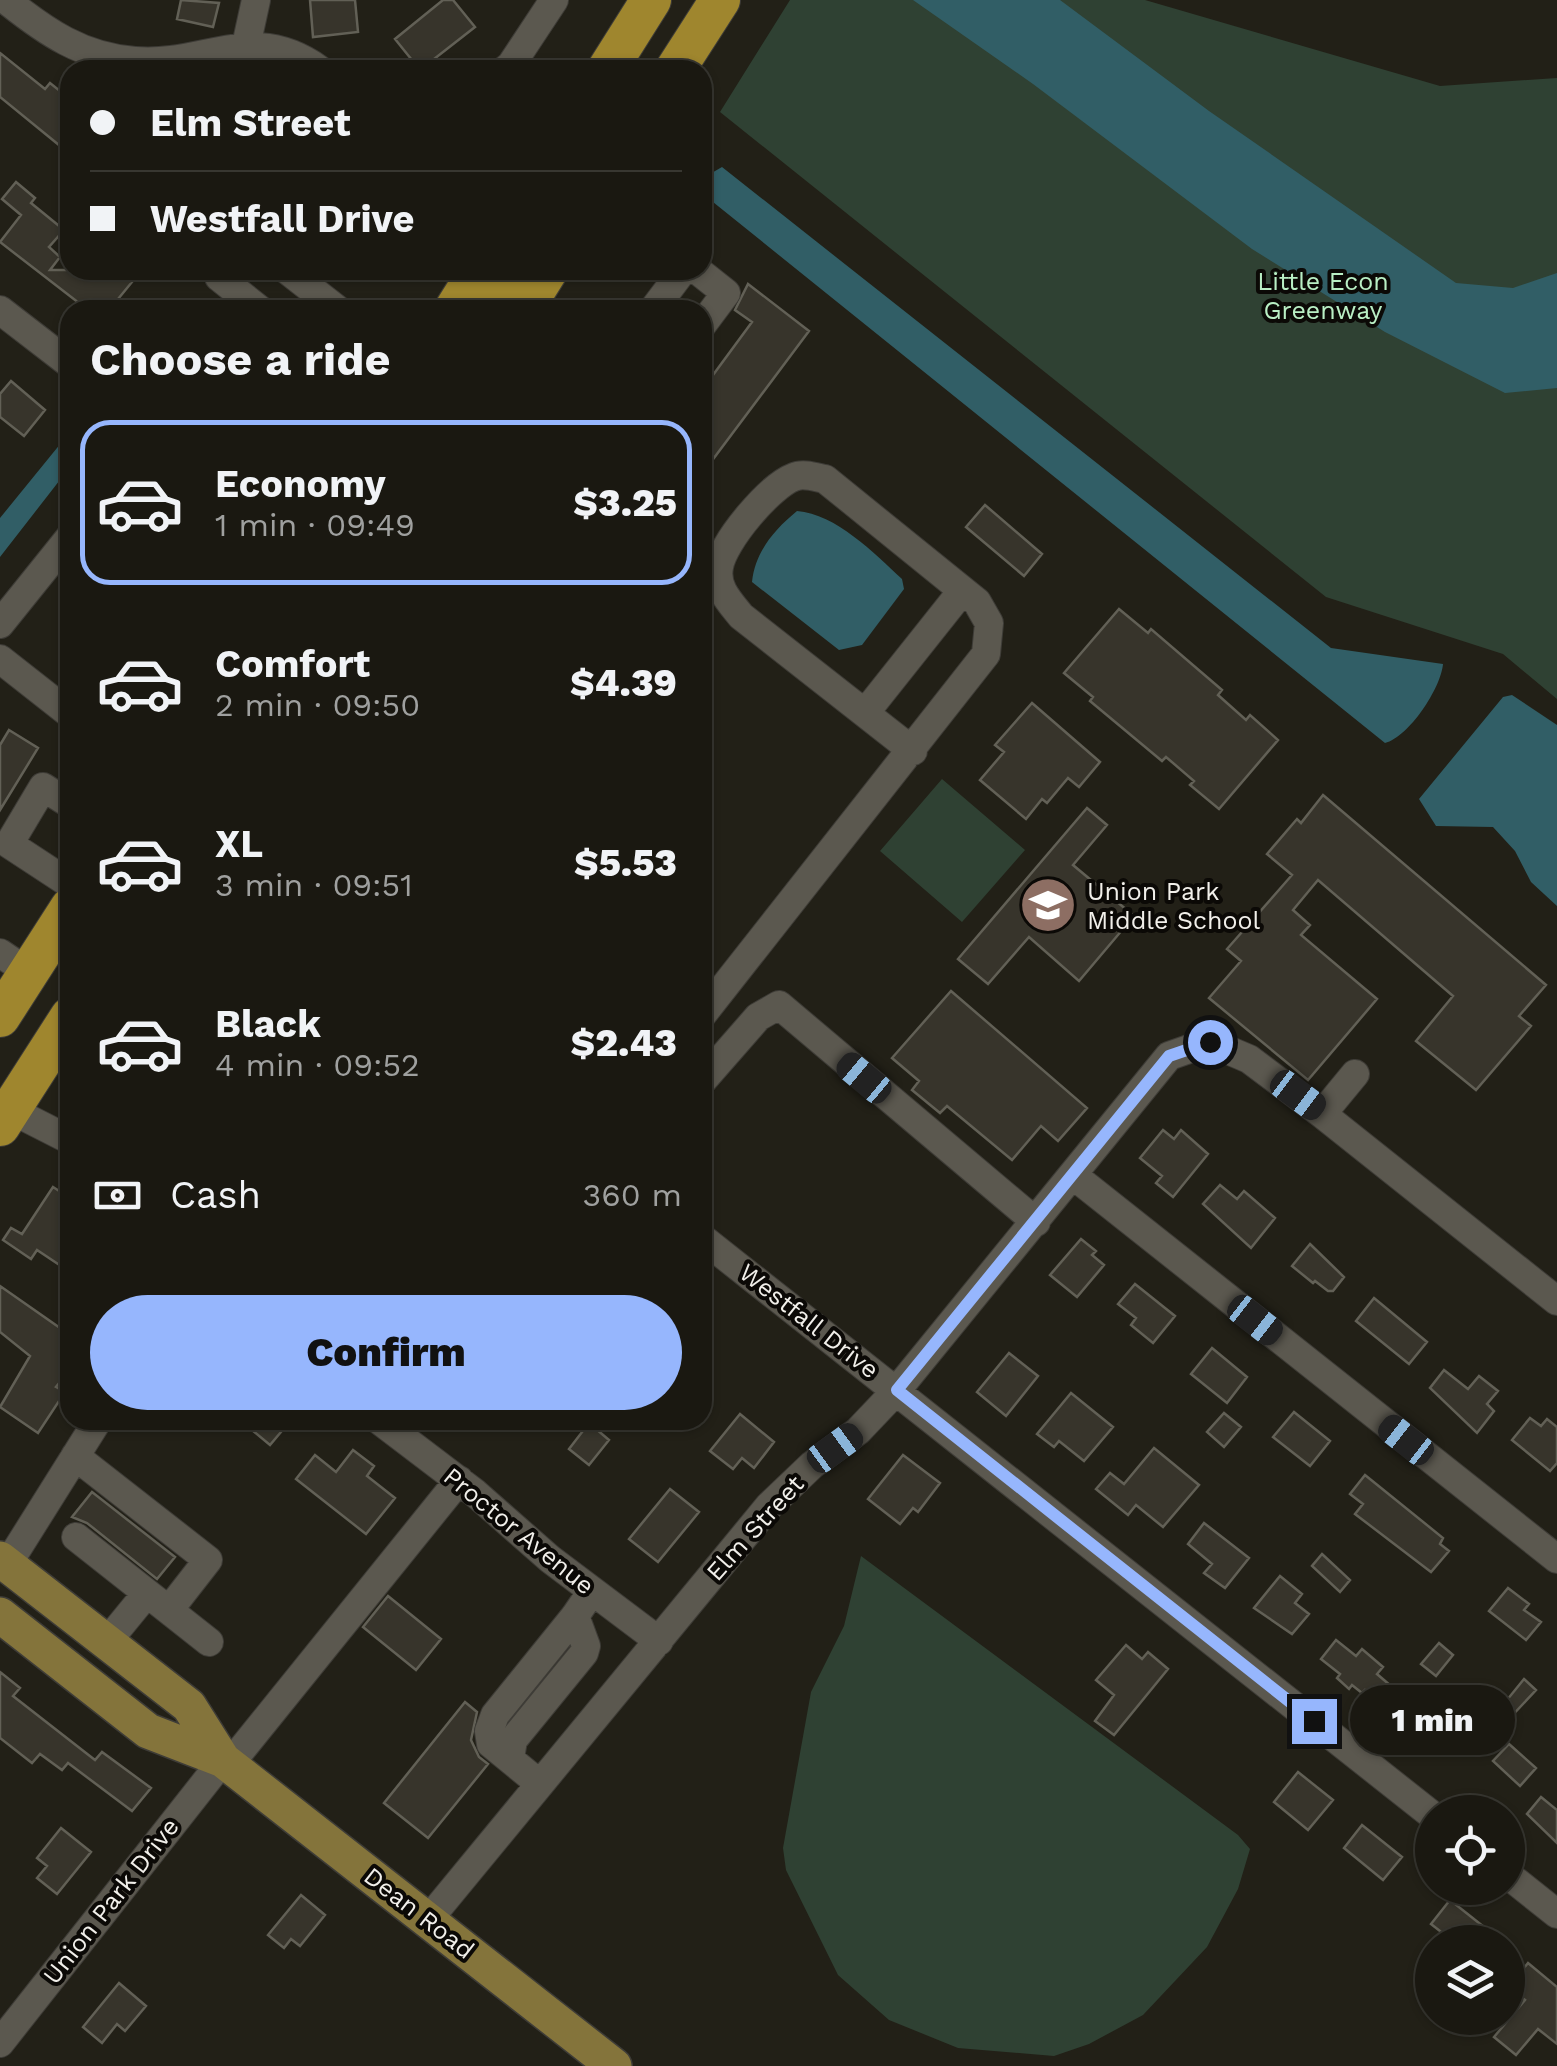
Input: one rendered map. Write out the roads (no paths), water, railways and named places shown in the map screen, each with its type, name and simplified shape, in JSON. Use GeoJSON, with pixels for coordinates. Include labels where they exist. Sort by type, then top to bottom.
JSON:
{"type":"FeatureCollection","features":[{"type":"Feature","properties":{"kind":"highway"},"geometry":{"type":"LineString","coordinates":[[613,60],[652,0]]}},
{"type":"Feature","properties":{"kind":"highway"},"geometry":{"type":"LineString","coordinates":[[682,60],[720,0]]}},
{"type":"Feature","properties":{"kind":"highway"},"geometry":{"type":"LineString","coordinates":[[0,1017],[14,963],[60,918]]}},
{"type":"Feature","properties":{"kind":"highway"},"geometry":{"type":"LineString","coordinates":[[6,1118],[60,1033]]}},
{"type":"Feature","properties":{"kind":"main road","name":"Dean Road"},"geometry":{"type":"LineString","coordinates":[[4,1562],[189,1706],[226,1763]]}},
{"type":"Feature","properties":{"kind":"main road","name":"Dean Road"},"geometry":{"type":"LineString","coordinates":[[1,1617],[148,1731],[226,1763],[614,2066]]}},
{"type":"Feature","properties":{"kind":"street"},"geometry":{"type":"LineString","coordinates":[[6,0],[48,34],[80,50],[116,60]]}},
{"type":"Feature","properties":{"kind":"street"},"geometry":{"type":"LineString","coordinates":[[246,46],[256,0]]}},
{"type":"Feature","properties":{"kind":"street"},"geometry":{"type":"LineString","coordinates":[[515,60],[554,0]]}},
{"type":"Feature","properties":{"kind":"street"},"geometry":{"type":"LineString","coordinates":[[170,60],[246,46],[276,47],[306,60]]}},
{"type":"Feature","properties":{"kind":"street"},"geometry":{"type":"LineString","coordinates":[[223,280],[248,300]]}},
{"type":"Feature","properties":{"kind":"street"},"geometry":{"type":"LineString","coordinates":[[300,280],[325,300]]}},
{"type":"Feature","properties":{"kind":"street"},"geometry":{"type":"LineString","coordinates":[[710,280],[726,293],[712,312]]}},
{"type":"Feature","properties":{"kind":"street"},"geometry":{"type":"LineString","coordinates":[[0,310],[60,356]]}},
{"type":"Feature","properties":{"kind":"street"},"geometry":{"type":"LineString","coordinates":[[712,1002],[912,751],[986,654],[989,623],[977,602],[825,479],[798,475],[776,487],[728,544],[718,569],[722,593],[741,616],[912,751]]}},
{"type":"Feature","properties":{"kind":"street"},"geometry":{"type":"LineString","coordinates":[[0,624],[60,549]]}},
{"type":"Feature","properties":{"kind":"street"},"geometry":{"type":"LineString","coordinates":[[865,712],[962,591]]}},
{"type":"Feature","properties":{"kind":"street"},"geometry":{"type":"LineString","coordinates":[[4,670],[60,707]]}},
{"type":"Feature","properties":{"kind":"street"},"geometry":{"type":"LineString","coordinates":[[60,798],[43,787],[8,844],[60,878]]}},
{"type":"Feature","properties":{"kind":"street"},"geometry":{"type":"LineString","coordinates":[[712,1069],[758,1016],[779,1005],[1036,1222]]}},
{"type":"Feature","properties":{"kind":"street","name":"Elm Street"},"geometry":{"type":"LineString","coordinates":[[428,1920],[769,1506],[812,1465],[858,1432],[897,1390],[1169,1056],[1210,1042],[1249,1058],[1322,1114]]}},
{"type":"Feature","properties":{"kind":"street"},"geometry":{"type":"LineString","coordinates":[[1355,1074],[1322,1114],[1557,1301]]}},
{"type":"Feature","properties":{"kind":"street"},"geometry":{"type":"LineString","coordinates":[[6,1118],[60,1137]]}},
{"type":"Feature","properties":{"kind":"street"},"geometry":{"type":"LineString","coordinates":[[1074,1176],[1557,1559]]}},
{"type":"Feature","properties":{"kind":"street","name":"Westfall Drive"},"geometry":{"type":"LineString","coordinates":[[712,1246],[1415,1801]]}},
{"type":"Feature","properties":{"kind":"street"},"geometry":{"type":"LineString","coordinates":[[4,1562],[92,1430]]}},
{"type":"Feature","properties":{"kind":"street","name":"Proctor Avenue"},"geometry":{"type":"LineString","coordinates":[[392,1430],[459,1480],[550,1560],[660,1641]]}},
{"type":"Feature","properties":{"kind":"street"},"geometry":{"type":"LineString","coordinates":[[75,1456],[208,1560],[106,1643]]}},
{"type":"Feature","properties":{"kind":"street","name":"Union Park Drive"},"geometry":{"type":"LineString","coordinates":[[0,2042],[459,1480]]}},
{"type":"Feature","properties":{"kind":"street"},"geometry":{"type":"LineString","coordinates":[[76,1537],[209,1642]]}},
{"type":"Feature","properties":{"kind":"street"},"geometry":{"type":"LineString","coordinates":[[540,1784],[492,1744],[489,1731],[494,1715],[592,1591]]}},
{"type":"Feature","properties":{"kind":"street"},"geometry":{"type":"LineString","coordinates":[[1525,1889],[1557,1914]]}},
{"type":"Feature","properties":{"kind":"water"},"geometry":{"type":"Polygon","coordinates":[[[913,0],[1060,0],[1209,111],[1456,283],[1513,288],[1557,273],[1557,388],[1505,393],[1385,332],[1252,249],[1033,84],[913,0]]]}},
{"type":"Feature","properties":{"kind":"water"},"geometry":{"type":"Polygon","coordinates":[[[722,167],[1331,648],[1443,664],[1436,686],[1413,722],[1385,743],[712,201],[712,173],[722,167]]]}},
{"type":"Feature","properties":{"kind":"water"},"geometry":{"type":"Polygon","coordinates":[[[60,444],[60,480],[0,557],[0,518],[60,444]]]}},
{"type":"Feature","properties":{"kind":"water"},"geometry":{"type":"Polygon","coordinates":[[[797,511],[840,527],[902,579],[904,589],[862,645],[839,650],[752,582],[767,542],[797,511]]]}},
{"type":"Feature","properties":{"kind":"water"},"geometry":{"type":"Polygon","coordinates":[[[1512,695],[1557,725],[1557,906],[1531,882],[1515,851],[1493,827],[1436,826],[1419,799],[1503,697],[1512,695]]]}},
{"type":"Feature","properties":{"kind":"place","name":"Union Park Middle School"},"geometry":{"type":"Point","coordinates":[1048,905]}},
{"type":"Feature","properties":{"kind":"park label","name":"Little Econ Greenway"},"geometry":{"type":"Point","coordinates":[1323,296]}}]}
